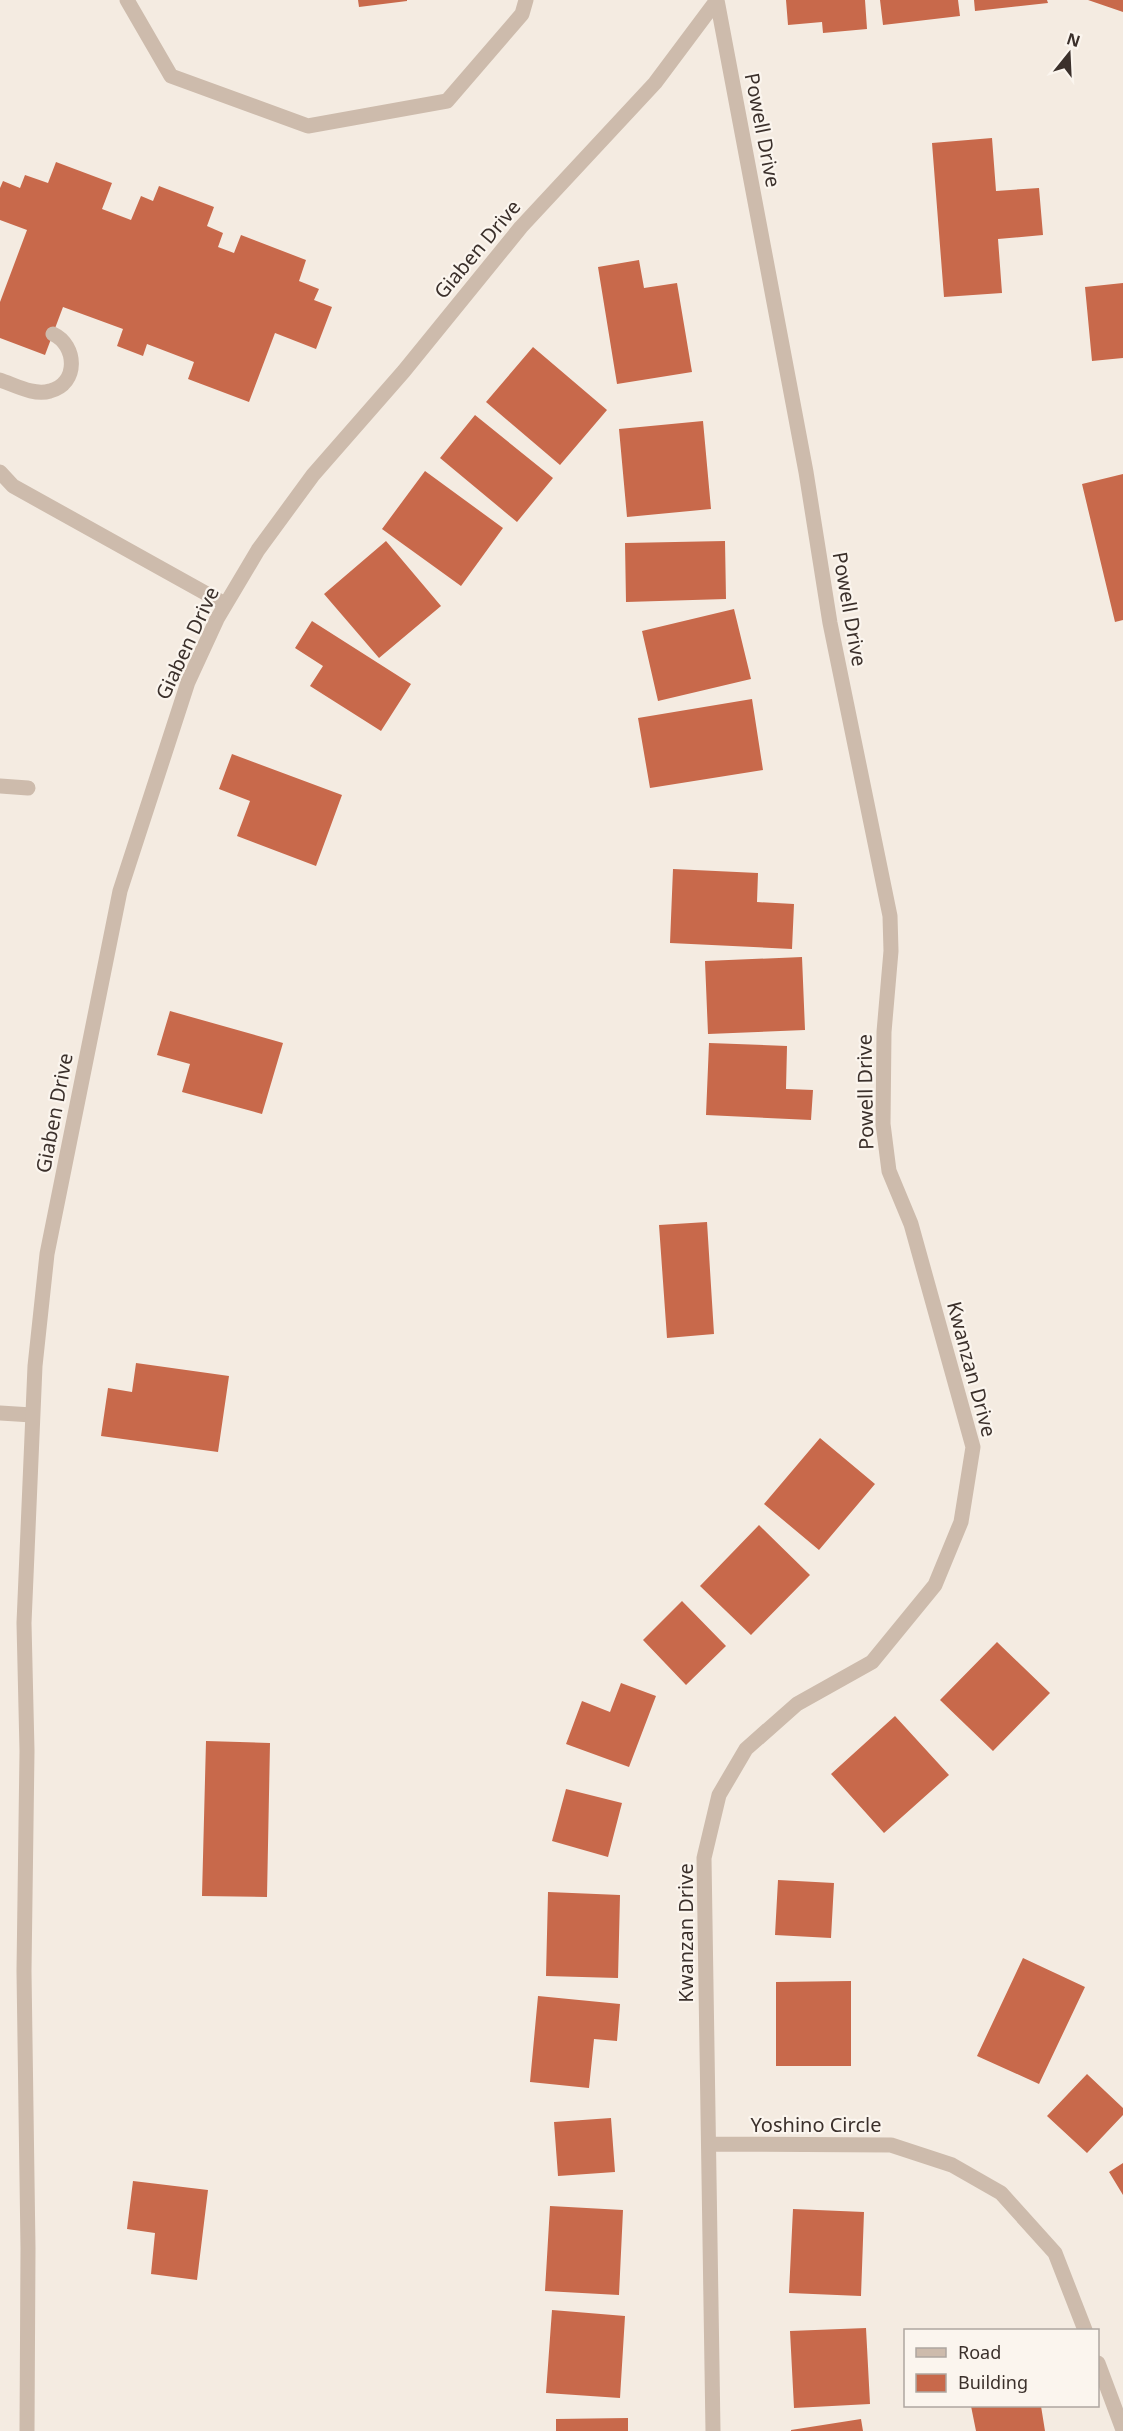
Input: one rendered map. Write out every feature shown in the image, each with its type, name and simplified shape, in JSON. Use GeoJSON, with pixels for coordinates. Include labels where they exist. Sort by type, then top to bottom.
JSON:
{"type":"FeatureCollection","features":[{"type":"Feature","properties":{"kind":"street"},"geometry":{"type":"LineString","coordinates":[[127,0],[171,76],[308,126],[447,101],[522,14],[526,0]]}},
{"type":"Feature","properties":{"kind":"street","name":"Giaben Drive"},"geometry":{"type":"LineString","coordinates":[[27,2431],[28,2248],[24,1971],[27,1751],[24,1623],[32,1415],[38,1323],[47,1254],[120,891],[188,682],[225,604],[258,550],[314,475],[404,370],[521,227],[656,83],[717,0]]}},
{"type":"Feature","properties":{"kind":"street","name":"Powell Drive"},"geometry":{"type":"LineString","coordinates":[[717,0],[806,472],[830,623],[890,916],[891,951],[884,1032],[883,1124],[889,1171],[911,1224]]}},
{"type":"Feature","properties":{"kind":"street"},"geometry":{"type":"LineString","coordinates":[[0,380],[37,393],[51,391],[61,385],[69,374],[73,358],[67,344],[53,334]]}},
{"type":"Feature","properties":{"kind":"street"},"geometry":{"type":"LineString","coordinates":[[0,472],[13,486],[225,604]]}},
{"type":"Feature","properties":{"kind":"street"},"geometry":{"type":"LineString","coordinates":[[0,786],[28,788]]}},
{"type":"Feature","properties":{"kind":"street","name":"Kwanzan Drive"},"geometry":{"type":"LineString","coordinates":[[713,2431],[704,1858],[718,1795],[746,1749],[797,1704],[872,1662],[934,1585],[961,1522],[973,1447],[911,1224]]}},
{"type":"Feature","properties":{"kind":"street"},"geometry":{"type":"LineString","coordinates":[[0,1413],[32,1415]]}},
{"type":"Feature","properties":{"kind":"street","name":"Yoshino Circle"},"geometry":{"type":"LineString","coordinates":[[709,2144],[891,2145],[952,2165],[1001,2193],[1055,2253],[1084,2329]]}},
{"type":"Feature","properties":{"kind":"street"},"geometry":{"type":"LineString","coordinates":[[1099,2366],[1123,2430]]}},
{"type":"Feature","properties":{"kind":"building"},"geometry":{"type":"Polygon","coordinates":[[[358,0],[407,0],[407,1],[359,7],[358,0]]]}},
{"type":"Feature","properties":{"kind":"building"},"geometry":{"type":"Polygon","coordinates":[[[786,0],[865,0],[867,29],[823,33],[822,22],[788,25],[786,0]]]}},
{"type":"Feature","properties":{"kind":"building"},"geometry":{"type":"Polygon","coordinates":[[[880,0],[958,0],[960,16],[883,25],[880,0]]]}},
{"type":"Feature","properties":{"kind":"building"},"geometry":{"type":"Polygon","coordinates":[[[974,0],[1047,0],[1048,3],[975,11],[974,0]]]}},
{"type":"Feature","properties":{"kind":"building"},"geometry":{"type":"Polygon","coordinates":[[[1088,0],[1123,0],[1123,12],[1088,0]]]}},
{"type":"Feature","properties":{"kind":"building"},"geometry":{"type":"Polygon","coordinates":[[[992,138],[996,191],[1039,188],[1043,235],[998,239],[1002,293],[944,297],[932,143],[992,138]]]}},
{"type":"Feature","properties":{"kind":"building"},"geometry":{"type":"Polygon","coordinates":[[[56,162],[112,183],[102,209],[131,220],[141,196],[153,201],[159,186],[214,207],[207,226],[223,233],[218,247],[234,253],[241,235],[306,260],[299,281],[319,289],[314,300],[332,307],[316,349],[275,333],[249,402],[188,379],[194,362],[147,344],[143,356],[117,346],[123,329],[63,307],[45,355],[0,338],[0,302],[27,230],[0,220],[0,188],[3,181],[20,188],[25,175],[48,183],[56,162]]]}},
{"type":"Feature","properties":{"kind":"building"},"geometry":{"type":"Polygon","coordinates":[[[639,260],[644,288],[677,283],[692,372],[617,384],[598,267],[639,260]]]}},
{"type":"Feature","properties":{"kind":"building"},"geometry":{"type":"Polygon","coordinates":[[[1123,283],[1123,358],[1092,361],[1085,287],[1123,283]]]}},
{"type":"Feature","properties":{"kind":"building"},"geometry":{"type":"Polygon","coordinates":[[[533,347],[607,410],[560,465],[486,402],[533,347]]]}},
{"type":"Feature","properties":{"kind":"building"},"geometry":{"type":"Polygon","coordinates":[[[475,415],[553,478],[517,522],[440,458],[475,415]]]}},
{"type":"Feature","properties":{"kind":"building"},"geometry":{"type":"Polygon","coordinates":[[[703,421],[711,509],[627,517],[619,429],[703,421]]]}},
{"type":"Feature","properties":{"kind":"building"},"geometry":{"type":"Polygon","coordinates":[[[425,471],[503,528],[461,586],[382,529],[425,471]]]}},
{"type":"Feature","properties":{"kind":"building"},"geometry":{"type":"Polygon","coordinates":[[[1123,474],[1123,620],[1115,622],[1082,484],[1123,474]]]}},
{"type":"Feature","properties":{"kind":"building"},"geometry":{"type":"Polygon","coordinates":[[[386,541],[441,606],[379,658],[324,594],[386,541]]]}},
{"type":"Feature","properties":{"kind":"building"},"geometry":{"type":"Polygon","coordinates":[[[725,541],[726,599],[626,602],[625,543],[725,541]]]}},
{"type":"Feature","properties":{"kind":"building"},"geometry":{"type":"Polygon","coordinates":[[[734,609],[751,679],[658,701],[642,631],[734,609]]]}},
{"type":"Feature","properties":{"kind":"building"},"geometry":{"type":"Polygon","coordinates":[[[312,621],[411,684],[381,731],[310,686],[323,666],[295,648],[312,621]]]}},
{"type":"Feature","properties":{"kind":"building"},"geometry":{"type":"Polygon","coordinates":[[[752,699],[763,770],[650,788],[638,718],[752,699]]]}},
{"type":"Feature","properties":{"kind":"building"},"geometry":{"type":"Polygon","coordinates":[[[232,754],[342,795],[316,866],[237,836],[250,801],[219,789],[232,754]]]}},
{"type":"Feature","properties":{"kind":"building"},"geometry":{"type":"Polygon","coordinates":[[[673,869],[758,873],[757,902],[794,904],[792,949],[670,943],[673,869]]]}},
{"type":"Feature","properties":{"kind":"building"},"geometry":{"type":"Polygon","coordinates":[[[802,957],[805,1030],[708,1034],[705,961],[802,957]]]}},
{"type":"Feature","properties":{"kind":"building"},"geometry":{"type":"Polygon","coordinates":[[[170,1011],[283,1043],[262,1114],[182,1092],[190,1064],[157,1055],[170,1011]]]}},
{"type":"Feature","properties":{"kind":"building"},"geometry":{"type":"Polygon","coordinates":[[[709,1043],[787,1046],[786,1089],[813,1090],[811,1120],[706,1115],[709,1043]]]}},
{"type":"Feature","properties":{"kind":"building"},"geometry":{"type":"Polygon","coordinates":[[[707,1222],[714,1334],[667,1338],[659,1225],[707,1222]]]}},
{"type":"Feature","properties":{"kind":"building"},"geometry":{"type":"Polygon","coordinates":[[[136,1363],[229,1376],[218,1452],[101,1436],[108,1388],[132,1392],[136,1363]]]}},
{"type":"Feature","properties":{"kind":"building"},"geometry":{"type":"Polygon","coordinates":[[[820,1438],[875,1484],[819,1550],[764,1504],[820,1438]]]}},
{"type":"Feature","properties":{"kind":"building"},"geometry":{"type":"Polygon","coordinates":[[[759,1525],[810,1575],[751,1635],[700,1586],[759,1525]]]}},
{"type":"Feature","properties":{"kind":"building"},"geometry":{"type":"Polygon","coordinates":[[[682,1601],[726,1646],[686,1685],[643,1640],[682,1601]]]}},
{"type":"Feature","properties":{"kind":"building"},"geometry":{"type":"Polygon","coordinates":[[[997,1642],[1050,1693],[993,1751],[940,1700],[997,1642]]]}},
{"type":"Feature","properties":{"kind":"building"},"geometry":{"type":"Polygon","coordinates":[[[621,1683],[656,1696],[629,1767],[566,1744],[582,1701],[610,1712],[621,1683]]]}},
{"type":"Feature","properties":{"kind":"building"},"geometry":{"type":"Polygon","coordinates":[[[895,1716],[949,1775],[884,1833],[831,1774],[895,1716]]]}},
{"type":"Feature","properties":{"kind":"building"},"geometry":{"type":"Polygon","coordinates":[[[206,1741],[270,1743],[267,1897],[202,1896],[206,1741]]]}},
{"type":"Feature","properties":{"kind":"building"},"geometry":{"type":"Polygon","coordinates":[[[566,1789],[622,1803],[608,1857],[552,1841],[566,1789]]]}},
{"type":"Feature","properties":{"kind":"building"},"geometry":{"type":"Polygon","coordinates":[[[778,1880],[834,1883],[831,1938],[775,1935],[778,1880]]]}},
{"type":"Feature","properties":{"kind":"building"},"geometry":{"type":"Polygon","coordinates":[[[548,1892],[620,1895],[618,1978],[546,1976],[548,1892]]]}},
{"type":"Feature","properties":{"kind":"building"},"geometry":{"type":"Polygon","coordinates":[[[1023,1958],[1085,1987],[1039,2084],[977,2056],[1023,1958]]]}},
{"type":"Feature","properties":{"kind":"building"},"geometry":{"type":"Polygon","coordinates":[[[851,1981],[851,2066],[776,2066],[776,1982],[851,1981]]]}},
{"type":"Feature","properties":{"kind":"building"},"geometry":{"type":"Polygon","coordinates":[[[538,1996],[620,2004],[617,2041],[594,2039],[589,2088],[530,2082],[538,1996]]]}},
{"type":"Feature","properties":{"kind":"building"},"geometry":{"type":"Polygon","coordinates":[[[1087,2074],[1123,2108],[1123,2115],[1087,2153],[1047,2116],[1087,2074]]]}},
{"type":"Feature","properties":{"kind":"building"},"geometry":{"type":"Polygon","coordinates":[[[611,2118],[615,2172],[558,2176],[554,2122],[611,2118]]]}},
{"type":"Feature","properties":{"kind":"building"},"geometry":{"type":"Polygon","coordinates":[[[1123,2163],[1123,2195],[1109,2172],[1123,2163]]]}},
{"type":"Feature","properties":{"kind":"building"},"geometry":{"type":"Polygon","coordinates":[[[133,2181],[208,2190],[197,2280],[151,2274],[155,2233],[127,2229],[133,2181]]]}},
{"type":"Feature","properties":{"kind":"building"},"geometry":{"type":"Polygon","coordinates":[[[550,2206],[623,2210],[619,2295],[545,2291],[550,2206]]]}},
{"type":"Feature","properties":{"kind":"building"},"geometry":{"type":"Polygon","coordinates":[[[793,2209],[864,2212],[861,2296],[789,2293],[793,2209]]]}},
{"type":"Feature","properties":{"kind":"building"},"geometry":{"type":"Polygon","coordinates":[[[552,2310],[625,2316],[620,2398],[546,2393],[552,2310]]]}},
{"type":"Feature","properties":{"kind":"building"},"geometry":{"type":"Polygon","coordinates":[[[866,2328],[870,2404],[794,2408],[790,2331],[866,2328]]]}},
{"type":"Feature","properties":{"kind":"building"},"geometry":{"type":"Polygon","coordinates":[[[971,2407],[1041,2407],[1045,2431],[976,2431],[971,2407]]]}},
{"type":"Feature","properties":{"kind":"building"},"geometry":{"type":"Polygon","coordinates":[[[628,2418],[628,2431],[556,2431],[556,2419],[628,2418]]]}},
{"type":"Feature","properties":{"kind":"building"},"geometry":{"type":"Polygon","coordinates":[[[861,2419],[863,2431],[791,2431],[791,2430],[861,2419]]]}}]}
